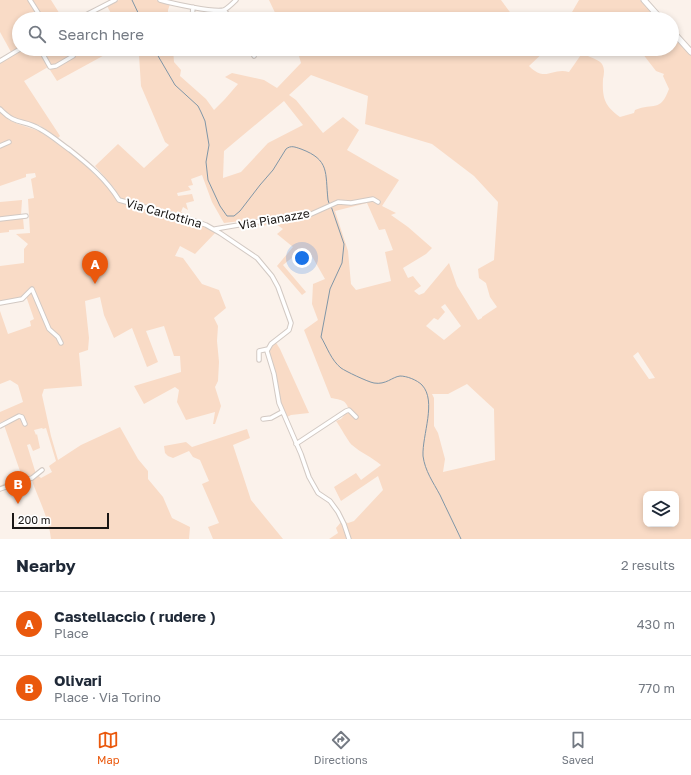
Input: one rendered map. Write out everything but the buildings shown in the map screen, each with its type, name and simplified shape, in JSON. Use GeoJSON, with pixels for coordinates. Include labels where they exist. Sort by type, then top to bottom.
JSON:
{"type":"FeatureCollection","features":[{"type":"Feature","properties":{"kind":"street"},"geometry":{"type":"LineString","coordinates":[[30,0],[38,12]]}},
{"type":"Feature","properties":{"kind":"street"},"geometry":{"type":"LineString","coordinates":[[92,12],[115,0]]}},
{"type":"Feature","properties":{"kind":"street"},"geometry":{"type":"LineString","coordinates":[[160,0],[193,7],[224,10],[236,0]]}},
{"type":"Feature","properties":{"kind":"street"},"geometry":{"type":"LineString","coordinates":[[644,0],[655,12]]}},
{"type":"Feature","properties":{"kind":"street"},"geometry":{"type":"LineString","coordinates":[[193,7],[193,12]]}},
{"type":"Feature","properties":{"kind":"street"},"geometry":{"type":"LineString","coordinates":[[679,39],[691,52]]}},
{"type":"Feature","properties":{"kind":"street"},"geometry":{"type":"LineString","coordinates":[[0,61],[12,54]]}},
{"type":"Feature","properties":{"kind":"street"},"geometry":{"type":"LineString","coordinates":[[44,56],[50,67],[56,66],[73,56]]}},
{"type":"Feature","properties":{"kind":"street","name":"Via Carlottina"},"geometry":{"type":"LineString","coordinates":[[0,108],[10,118],[50,134],[96,171],[119,200],[192,220],[214,229],[257,258],[272,276],[278,287],[291,323],[289,330],[277,339],[268,349],[259,352],[259,360]]}},
{"type":"Feature","properties":{"kind":"street"},"geometry":{"type":"LineString","coordinates":[[0,146],[9,142]]}},
{"type":"Feature","properties":{"kind":"street","name":"Via Pianazze"},"geometry":{"type":"LineString","coordinates":[[214,229],[309,215],[338,202],[351,203],[373,199],[378,202]]}},
{"type":"Feature","properties":{"kind":"street"},"geometry":{"type":"LineString","coordinates":[[0,219],[26,216]]}},
{"type":"Feature","properties":{"kind":"street"},"geometry":{"type":"LineString","coordinates":[[0,304],[22,299],[32,289],[49,329],[61,343]]}},
{"type":"Feature","properties":{"kind":"street"},"geometry":{"type":"LineString","coordinates":[[268,349],[267,355],[274,374],[282,412],[309,477],[318,493],[330,501],[338,512],[349,539]]}},
{"type":"Feature","properties":{"kind":"street"},"geometry":{"type":"LineString","coordinates":[[296,444],[346,411],[349,410],[356,417]]}},
{"type":"Feature","properties":{"kind":"street"},"geometry":{"type":"LineString","coordinates":[[263,419],[271,418],[282,412]]}},
{"type":"Feature","properties":{"kind":"street"},"geometry":{"type":"LineString","coordinates":[[0,426],[19,416],[22,417],[25,424]]}},
{"type":"Feature","properties":{"kind":"street"},"geometry":{"type":"LineString","coordinates":[[0,489],[32,478],[42,470]]}},
{"type":"Feature","properties":{"kind":"shaded area"},"geometry":{"type":"Polygon","coordinates":[[[0,0],[51,0],[59,12],[12,12],[11,52],[0,32],[0,0]]]}},
{"type":"Feature","properties":{"kind":"shaded area"},"geometry":{"type":"Polygon","coordinates":[[[119,0],[156,0],[170,4],[168,12],[110,12],[107,6],[119,0]]]}},
{"type":"Feature","properties":{"kind":"shaded area"},"geometry":{"type":"Polygon","coordinates":[[[269,0],[501,0],[510,12],[275,12],[269,0]]]}},
{"type":"Feature","properties":{"kind":"shaded area"},"geometry":{"type":"Polygon","coordinates":[[[579,0],[640,0],[651,12],[572,12],[579,0]]]}},
{"type":"Feature","properties":{"kind":"shaded area"},"geometry":{"type":"Polygon","coordinates":[[[679,41],[691,54],[691,539],[329,539],[338,533],[336,528],[342,521],[348,523],[354,521],[383,490],[378,476],[341,501],[334,487],[356,473],[361,480],[381,465],[352,445],[336,421],[341,419],[349,410],[343,401],[331,398],[304,330],[318,320],[312,304],[313,284],[325,279],[309,251],[304,248],[283,265],[306,292],[302,295],[277,266],[293,247],[277,234],[283,229],[276,224],[260,226],[240,221],[224,223],[212,202],[202,175],[191,179],[193,185],[188,186],[191,190],[177,193],[178,196],[192,194],[194,201],[186,203],[188,210],[183,207],[181,212],[190,216],[190,218],[120,199],[114,188],[95,166],[118,144],[144,168],[169,145],[165,142],[141,86],[139,56],[174,56],[174,62],[181,70],[180,76],[206,99],[214,110],[238,84],[225,77],[232,73],[264,80],[277,88],[301,63],[299,56],[540,56],[529,66],[540,73],[549,74],[558,71],[569,72],[580,56],[588,56],[602,64],[604,72],[604,97],[611,109],[620,117],[634,113],[635,110],[656,106],[663,101],[669,89],[663,76],[664,74],[656,71],[644,56],[679,56],[679,41]],[[311,75],[289,95],[296,100],[323,133],[343,117],[359,130],[347,150],[399,180],[382,206],[396,213],[391,215],[408,227],[432,248],[426,254],[403,268],[408,278],[413,276],[421,286],[414,291],[419,295],[424,293],[449,263],[457,286],[478,320],[497,307],[490,297],[486,283],[479,278],[478,269],[494,260],[498,202],[474,176],[432,144],[365,124],[368,96],[311,75]],[[284,101],[224,151],[223,178],[241,172],[268,143],[303,125],[284,101]],[[367,203],[335,211],[348,251],[351,284],[356,290],[391,281],[385,252],[393,250],[385,229],[379,230],[367,203]],[[445,304],[441,307],[445,312],[438,320],[434,318],[426,326],[444,340],[461,326],[445,304]],[[638,352],[633,356],[649,379],[655,378],[638,352]],[[467,384],[448,394],[432,394],[434,398],[434,426],[438,433],[445,459],[443,472],[495,460],[494,409],[467,384]]]}},
{"type":"Feature","properties":{"kind":"shaded area"},"geometry":{"type":"Polygon","coordinates":[[[12,56],[42,56],[48,67],[24,81],[60,136],[58,138],[39,125],[13,118],[0,106],[0,62],[12,56]]]}},
{"type":"Feature","properties":{"kind":"shaded area"},"geometry":{"type":"Polygon","coordinates":[[[46,56],[69,56],[52,66],[46,56]]]}},
{"type":"Feature","properties":{"kind":"shaded area"},"geometry":{"type":"Polygon","coordinates":[[[75,56],[103,56],[57,81],[50,70],[75,56]]]}},
{"type":"Feature","properties":{"kind":"shaded area"},"geometry":{"type":"Polygon","coordinates":[[[0,111],[9,120],[39,131],[74,155],[108,187],[118,200],[185,218],[216,232],[195,254],[180,246],[175,256],[183,258],[202,284],[219,290],[226,308],[214,318],[218,326],[217,341],[219,362],[218,381],[215,387],[221,406],[215,424],[213,424],[215,412],[186,420],[177,402],[179,390],[175,387],[144,404],[134,386],[181,372],[180,356],[174,356],[164,326],[146,331],[158,362],[147,367],[132,328],[114,338],[104,315],[100,297],[85,301],[89,338],[88,350],[79,353],[82,386],[44,389],[42,395],[58,460],[81,445],[120,427],[138,459],[148,471],[148,479],[163,497],[172,518],[190,527],[189,539],[51,539],[46,516],[31,478],[0,488],[0,486],[21,474],[4,425],[17,419],[15,416],[0,423],[0,412],[23,402],[18,385],[10,380],[0,384],[0,311],[8,334],[31,326],[30,321],[34,319],[26,296],[12,301],[0,302],[0,266],[24,263],[24,249],[28,244],[16,234],[30,233],[28,199],[34,198],[31,179],[36,177],[35,173],[26,174],[26,177],[0,186],[0,111]],[[46,428],[34,430],[36,435],[37,434],[40,448],[33,451],[30,444],[27,445],[36,474],[41,478],[52,472],[49,466],[56,461],[46,428]]]}},
{"type":"Feature","properties":{"kind":"shaded area"},"geometry":{"type":"Polygon","coordinates":[[[22,200],[21,215],[0,217],[0,202],[22,200]]]}},
{"type":"Feature","properties":{"kind":"shaded area"},"geometry":{"type":"Polygon","coordinates":[[[23,218],[24,229],[9,230],[9,232],[0,233],[0,220],[23,218]]]}},
{"type":"Feature","properties":{"kind":"shaded area"},"geometry":{"type":"Polygon","coordinates":[[[275,341],[309,413],[291,415],[285,418],[267,355],[268,347],[275,341]]]}},
{"type":"Feature","properties":{"kind":"shaded area"},"geometry":{"type":"Polygon","coordinates":[[[247,429],[250,438],[233,445],[251,500],[283,539],[213,539],[208,527],[219,523],[202,484],[209,481],[200,460],[193,457],[189,451],[173,458],[165,453],[164,446],[186,442],[192,447],[247,429]]]}},
{"type":"Feature","properties":{"kind":"waterway"},"geometry":{"type":"LineString","coordinates":[[132,0],[138,12]]}},
{"type":"Feature","properties":{"kind":"waterway"},"geometry":{"type":"LineString","coordinates":[[158,56],[175,85],[198,106],[205,121],[209,145],[206,162],[208,180],[220,206],[227,216],[234,216],[240,211],[273,170],[286,149],[291,147],[299,148],[310,153],[321,163],[326,174],[329,203]]}},
{"type":"Feature","properties":{"kind":"waterway"},"geometry":{"type":"LineString","coordinates":[[331,206],[344,244],[342,263],[330,289],[321,337],[338,365],[357,376],[374,383],[382,383],[403,376],[415,380],[422,385],[426,392],[429,409],[423,448],[424,461],[461,539]]}},
{"type":"Feature","properties":{"kind":"place","name":"Castellaccio ( rudere )"},"geometry":{"type":"Point","coordinates":[95,284]}},
{"type":"Feature","properties":{"kind":"place","name":"Olivari"},"geometry":{"type":"Point","coordinates":[18,504]}}]}
